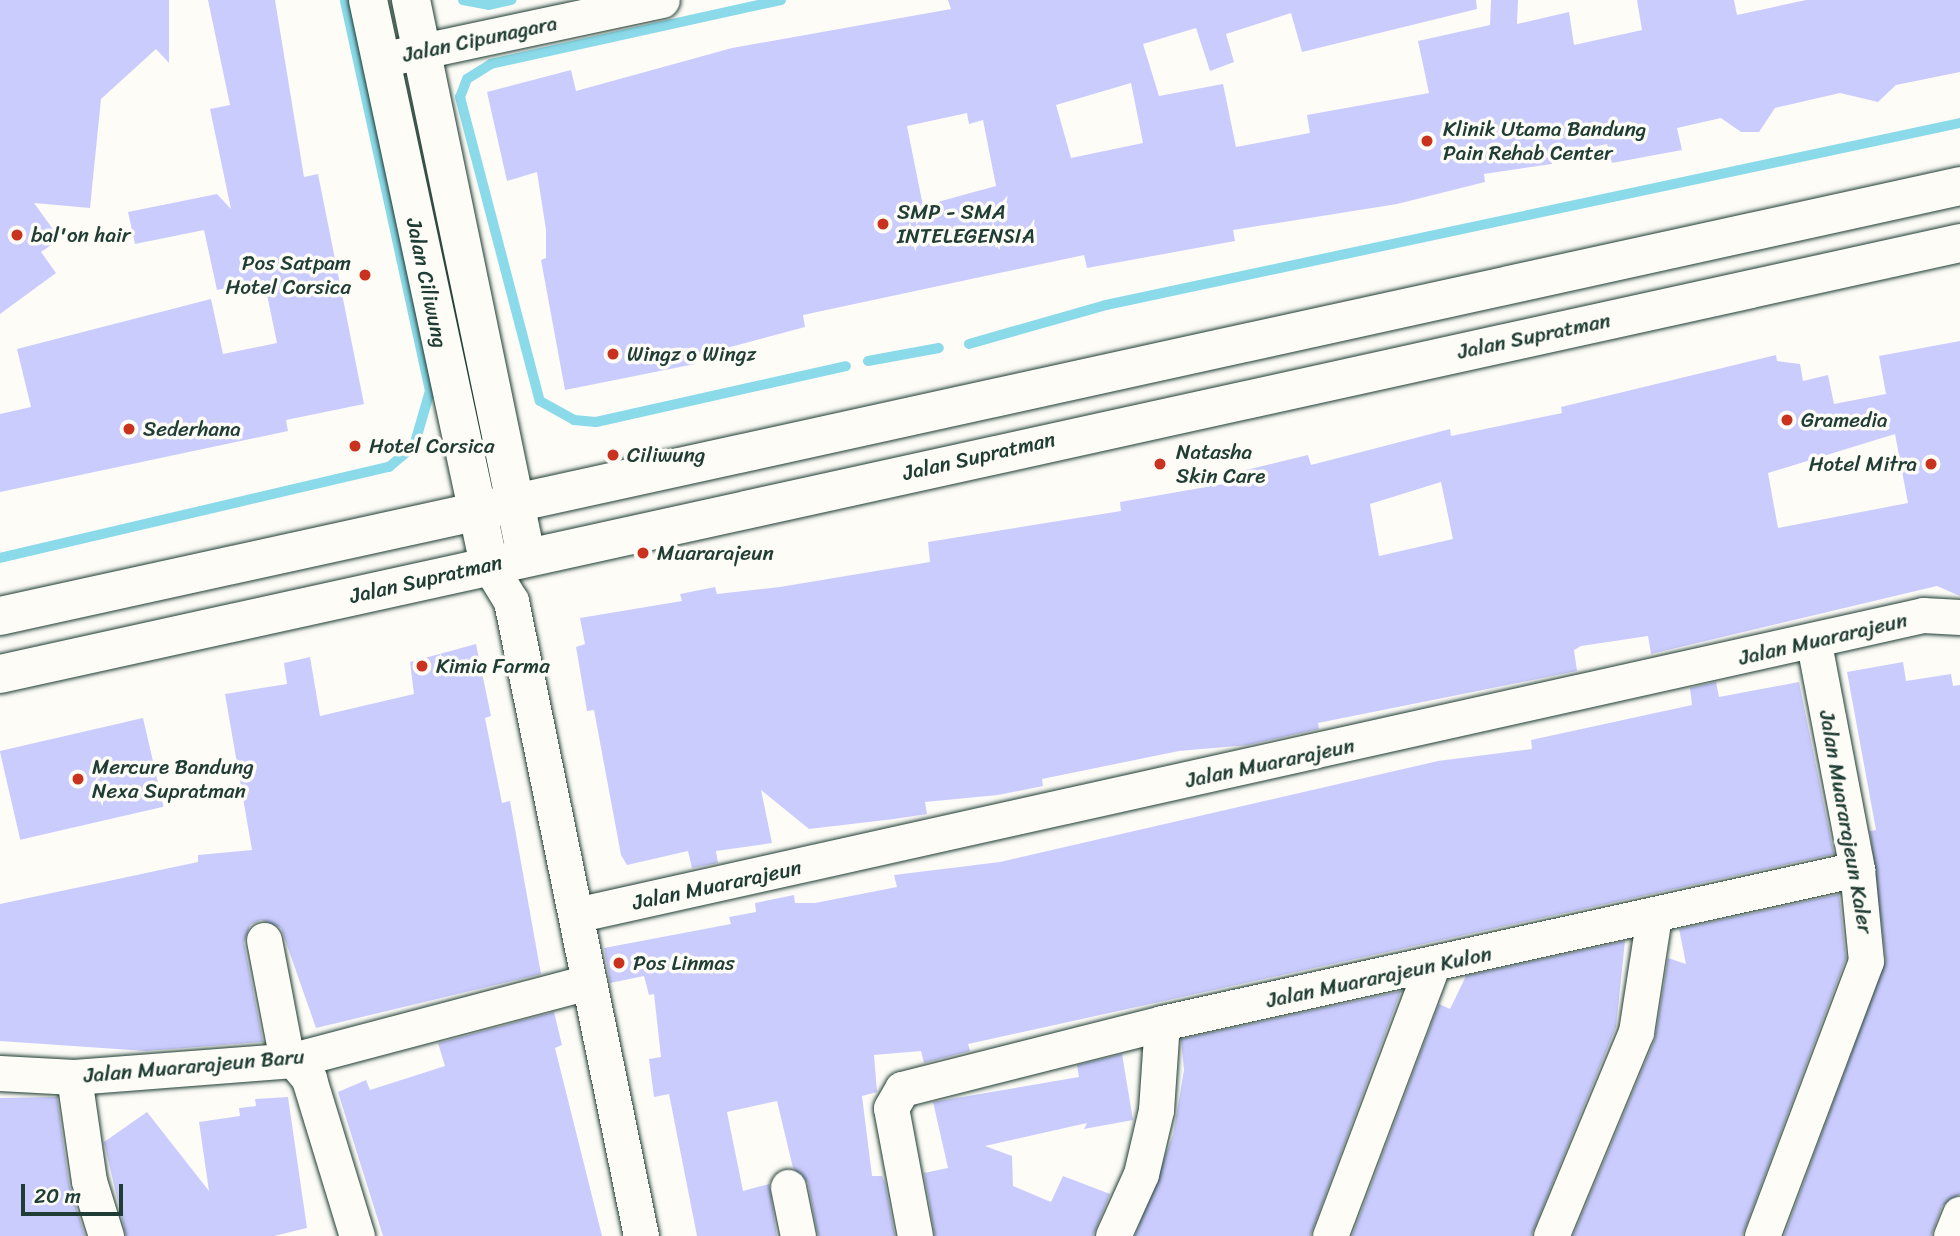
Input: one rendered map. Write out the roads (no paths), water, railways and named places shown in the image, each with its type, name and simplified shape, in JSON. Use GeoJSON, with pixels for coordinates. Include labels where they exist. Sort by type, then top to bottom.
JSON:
{"type":"FeatureCollection","features":[{"type":"Feature","properties":{"kind":"main road","name":"Jalan Ciliwung"},"geometry":{"type":"LineString","coordinates":[[368,0],[489,565]]}},
{"type":"Feature","properties":{"kind":"main road","name":"Jalan Ciliwung"},"geometry":{"type":"LineString","coordinates":[[411,0],[526,556]]}},
{"type":"Feature","properties":{"kind":"main road"},"geometry":{"type":"LineString","coordinates":[[0,616],[513,500],[1960,186]]}},
{"type":"Feature","properties":{"kind":"main road","name":"Jalan Supratman"},"geometry":{"type":"LineString","coordinates":[[0,674],[526,556],[1960,243]]}},
{"type":"Feature","properties":{"kind":"main road"},"geometry":{"type":"LineString","coordinates":[[1608,261],[1616,318]]}},
{"type":"Feature","properties":{"kind":"street","name":"Jalan Cipunagara"},"geometry":{"type":"LineString","coordinates":[[380,60],[662,0]]}},
{"type":"Feature","properties":{"kind":"street"},"geometry":{"type":"LineString","coordinates":[[511,601],[526,556]]}},
{"type":"Feature","properties":{"kind":"street"},"geometry":{"type":"LineString","coordinates":[[489,565],[511,601],[580,914],[589,982],[641,1236]]}},
{"type":"Feature","properties":{"kind":"street","name":"Jalan Muararajeun"},"geometry":{"type":"LineString","coordinates":[[580,914],[1814,643],[1923,615],[1960,617]]}},
{"type":"Feature","properties":{"kind":"street","name":"Jalan Muararajeun Kaler"},"geometry":{"type":"LineString","coordinates":[[1762,1236],[1858,995],[1867,931],[1814,643]]}},
{"type":"Feature","properties":{"kind":"street","name":"Jalan Muararajeun Kulon"},"geometry":{"type":"LineString","coordinates":[[915,1236],[891,1108],[902,1089],[1162,1023],[1432,966],[1857,869]]}},
{"type":"Feature","properties":{"kind":"street"},"geometry":{"type":"LineString","coordinates":[[1551,1236],[1636,1032],[1654,916]]}},
{"type":"Feature","properties":{"kind":"street"},"geometry":{"type":"LineString","coordinates":[[264,940],[285,1050],[309,1079],[357,1236]]}},
{"type":"Feature","properties":{"kind":"street"},"geometry":{"type":"LineString","coordinates":[[1330,1236],[1432,966]]}},
{"type":"Feature","properties":{"kind":"street","name":"Jalan Muararajeun Baru"},"geometry":{"type":"LineString","coordinates":[[0,1073],[74,1077],[293,1060],[418,1031],[589,982]]}},
{"type":"Feature","properties":{"kind":"street"},"geometry":{"type":"LineString","coordinates":[[1113,1236],[1141,1174],[1156,1110],[1162,1023]]}},
{"type":"Feature","properties":{"kind":"street"},"geometry":{"type":"LineString","coordinates":[[74,1077],[89,1181],[106,1236]]}},
{"type":"Feature","properties":{"kind":"street"},"geometry":{"type":"LineString","coordinates":[[788,1187],[798,1236]]}},
{"type":"Feature","properties":{"kind":"street"},"geometry":{"type":"LineString","coordinates":[[1951,1236],[1960,1214]]}},
{"type":"Feature","properties":{"kind":"waterway"},"geometry":{"type":"LineString","coordinates":[[0,558],[389,467],[414,446],[430,391],[345,0]]}},
{"type":"Feature","properties":{"kind":"waterway"},"geometry":{"type":"LineString","coordinates":[[463,0],[489,5],[511,0]]}},
{"type":"Feature","properties":{"kind":"waterway"},"geometry":{"type":"LineString","coordinates":[[781,0],[491,64],[467,79],[460,97],[540,401],[574,420],[596,422],[846,366]]}},
{"type":"Feature","properties":{"kind":"waterway"},"geometry":{"type":"LineString","coordinates":[[969,344],[1106,305],[1960,123]]}},
{"type":"Feature","properties":{"kind":"waterway"},"geometry":{"type":"LineString","coordinates":[[868,361],[939,348]]}},
{"type":"Feature","properties":{"kind":"place","name":"Klinik Utama Bandung Pain Rehab Center"},"geometry":{"type":"Point","coordinates":[1427,141]}},
{"type":"Feature","properties":{"kind":"place","name":"SMP - SMA INTELEGENSIA"},"geometry":{"type":"Point","coordinates":[883,224]}},
{"type":"Feature","properties":{"kind":"place","name":"bal'on hair"},"geometry":{"type":"Point","coordinates":[17,235]}},
{"type":"Feature","properties":{"kind":"place","name":"Pos Satpam Hotel Corsica"},"geometry":{"type":"Point","coordinates":[365,275]}},
{"type":"Feature","properties":{"kind":"place","name":"Wingz o Wingz"},"geometry":{"type":"Point","coordinates":[613,354]}},
{"type":"Feature","properties":{"kind":"place","name":"Gramedia"},"geometry":{"type":"Point","coordinates":[1787,420]}},
{"type":"Feature","properties":{"kind":"place","name":"Sederhana"},"geometry":{"type":"Point","coordinates":[129,429]}},
{"type":"Feature","properties":{"kind":"place","name":"Hotel Corsica"},"geometry":{"type":"Point","coordinates":[355,446]}},
{"type":"Feature","properties":{"kind":"place","name":"Ciliwung"},"geometry":{"type":"Point","coordinates":[613,455]}},
{"type":"Feature","properties":{"kind":"place","name":"Natasha Skin Care"},"geometry":{"type":"Point","coordinates":[1160,464]}},
{"type":"Feature","properties":{"kind":"place","name":"Hotel Mitra"},"geometry":{"type":"Point","coordinates":[1931,464]}},
{"type":"Feature","properties":{"kind":"place","name":"Muararajeun"},"geometry":{"type":"Point","coordinates":[643,553]}},
{"type":"Feature","properties":{"kind":"place","name":"Kimia Farma"},"geometry":{"type":"Point","coordinates":[422,666]}},
{"type":"Feature","properties":{"kind":"place","name":"Mercure Bandung Nexa Supratman"},"geometry":{"type":"Point","coordinates":[78,779]}},
{"type":"Feature","properties":{"kind":"place","name":"Pos Linmas"},"geometry":{"type":"Point","coordinates":[619,963]}}]}
